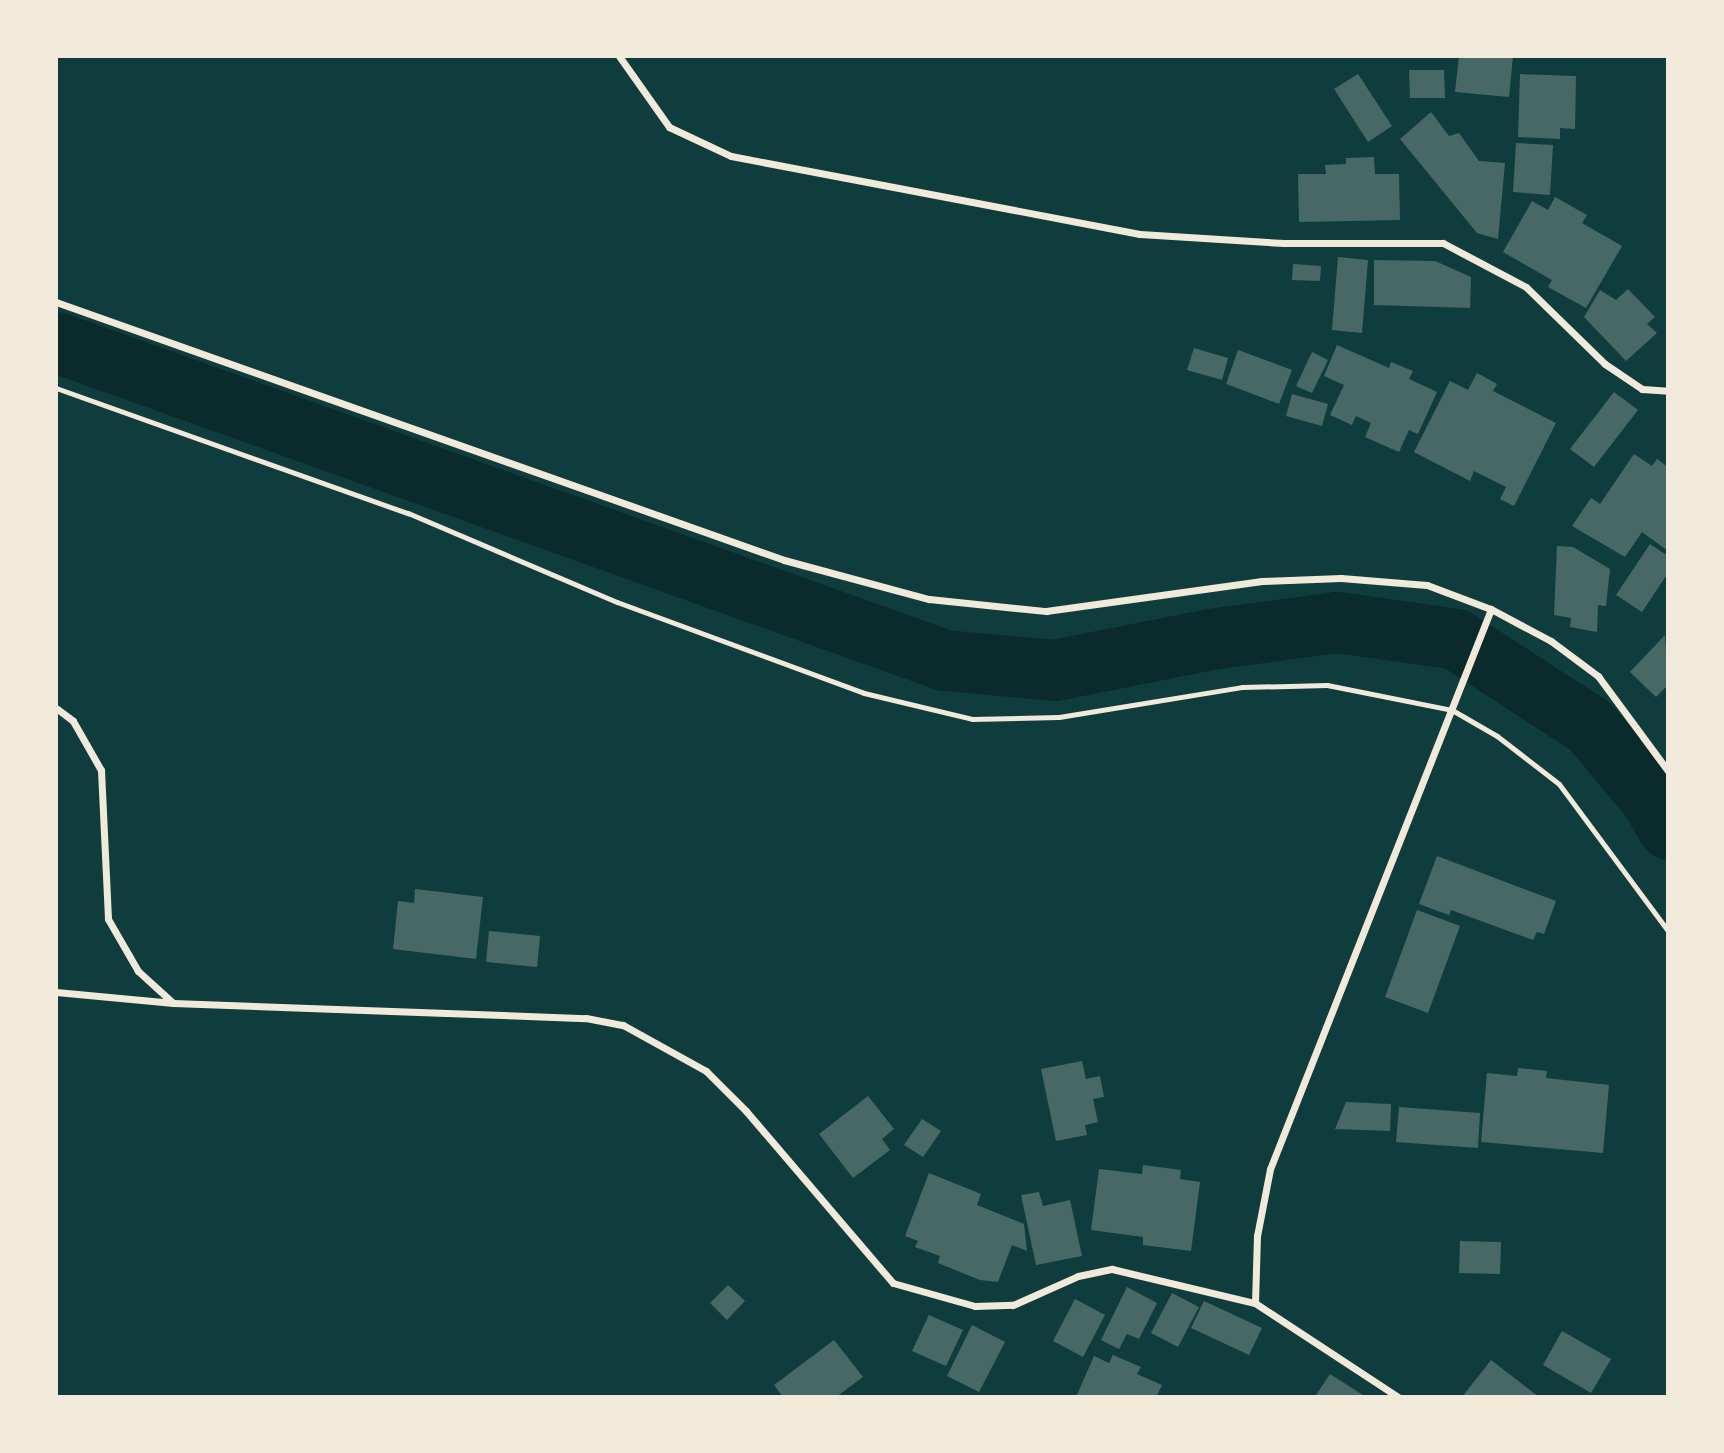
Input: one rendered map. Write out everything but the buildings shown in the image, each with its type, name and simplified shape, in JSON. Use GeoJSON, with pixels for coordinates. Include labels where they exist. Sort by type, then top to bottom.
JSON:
{"type":"FeatureCollection","features":[{"type":"Feature","properties":{"kind":"street"},"geometry":{"type":"LineString","coordinates":[[619,56],[669,127],[731,156],[1140,234],[1284,243],[1443,243],[1526,287],[1605,364],[1642,389],[1668,391]]}},
{"type":"Feature","properties":{"kind":"street"},"geometry":{"type":"LineString","coordinates":[[56,302],[784,560],[929,599],[1046,611],[1262,580],[1341,578],[1427,585],[1490,609],[1551,641],[1598,676],[1668,771]]}},
{"type":"Feature","properties":{"kind":"street"},"geometry":{"type":"LineString","coordinates":[[1255,1303],[1257,1236],[1270,1169],[1453,709],[1490,609]]}},
{"type":"Feature","properties":{"kind":"street"},"geometry":{"type":"LineString","coordinates":[[56,708],[73,721],[101,770],[108,919],[138,971],[173,1003]]}},
{"type":"Feature","properties":{"kind":"street"},"geometry":{"type":"LineString","coordinates":[[56,992],[173,1003],[586,1018],[623,1026],[666,1045],[706,1071],[746,1111],[893,1283],[975,1306],[1013,1305],[1078,1276],[1112,1269],[1255,1303],[1398,1397]]}},
{"type":"Feature","properties":{"kind":"lane"},"geometry":{"type":"LineString","coordinates":[[56,388],[408,513],[617,602],[864,693],[972,719],[1059,717],[1242,687],[1327,685],[1453,709],[1497,736],[1559,783],[1668,931]]}},
{"type":"Feature","properties":{"kind":"waterway"},"geometry":{"type":"LineString","coordinates":[[56,342],[944,660],[1054,670],[1210,639],[1337,622],[1456,639],[1590,726],[1651,799],[1668,828]]}}]}
